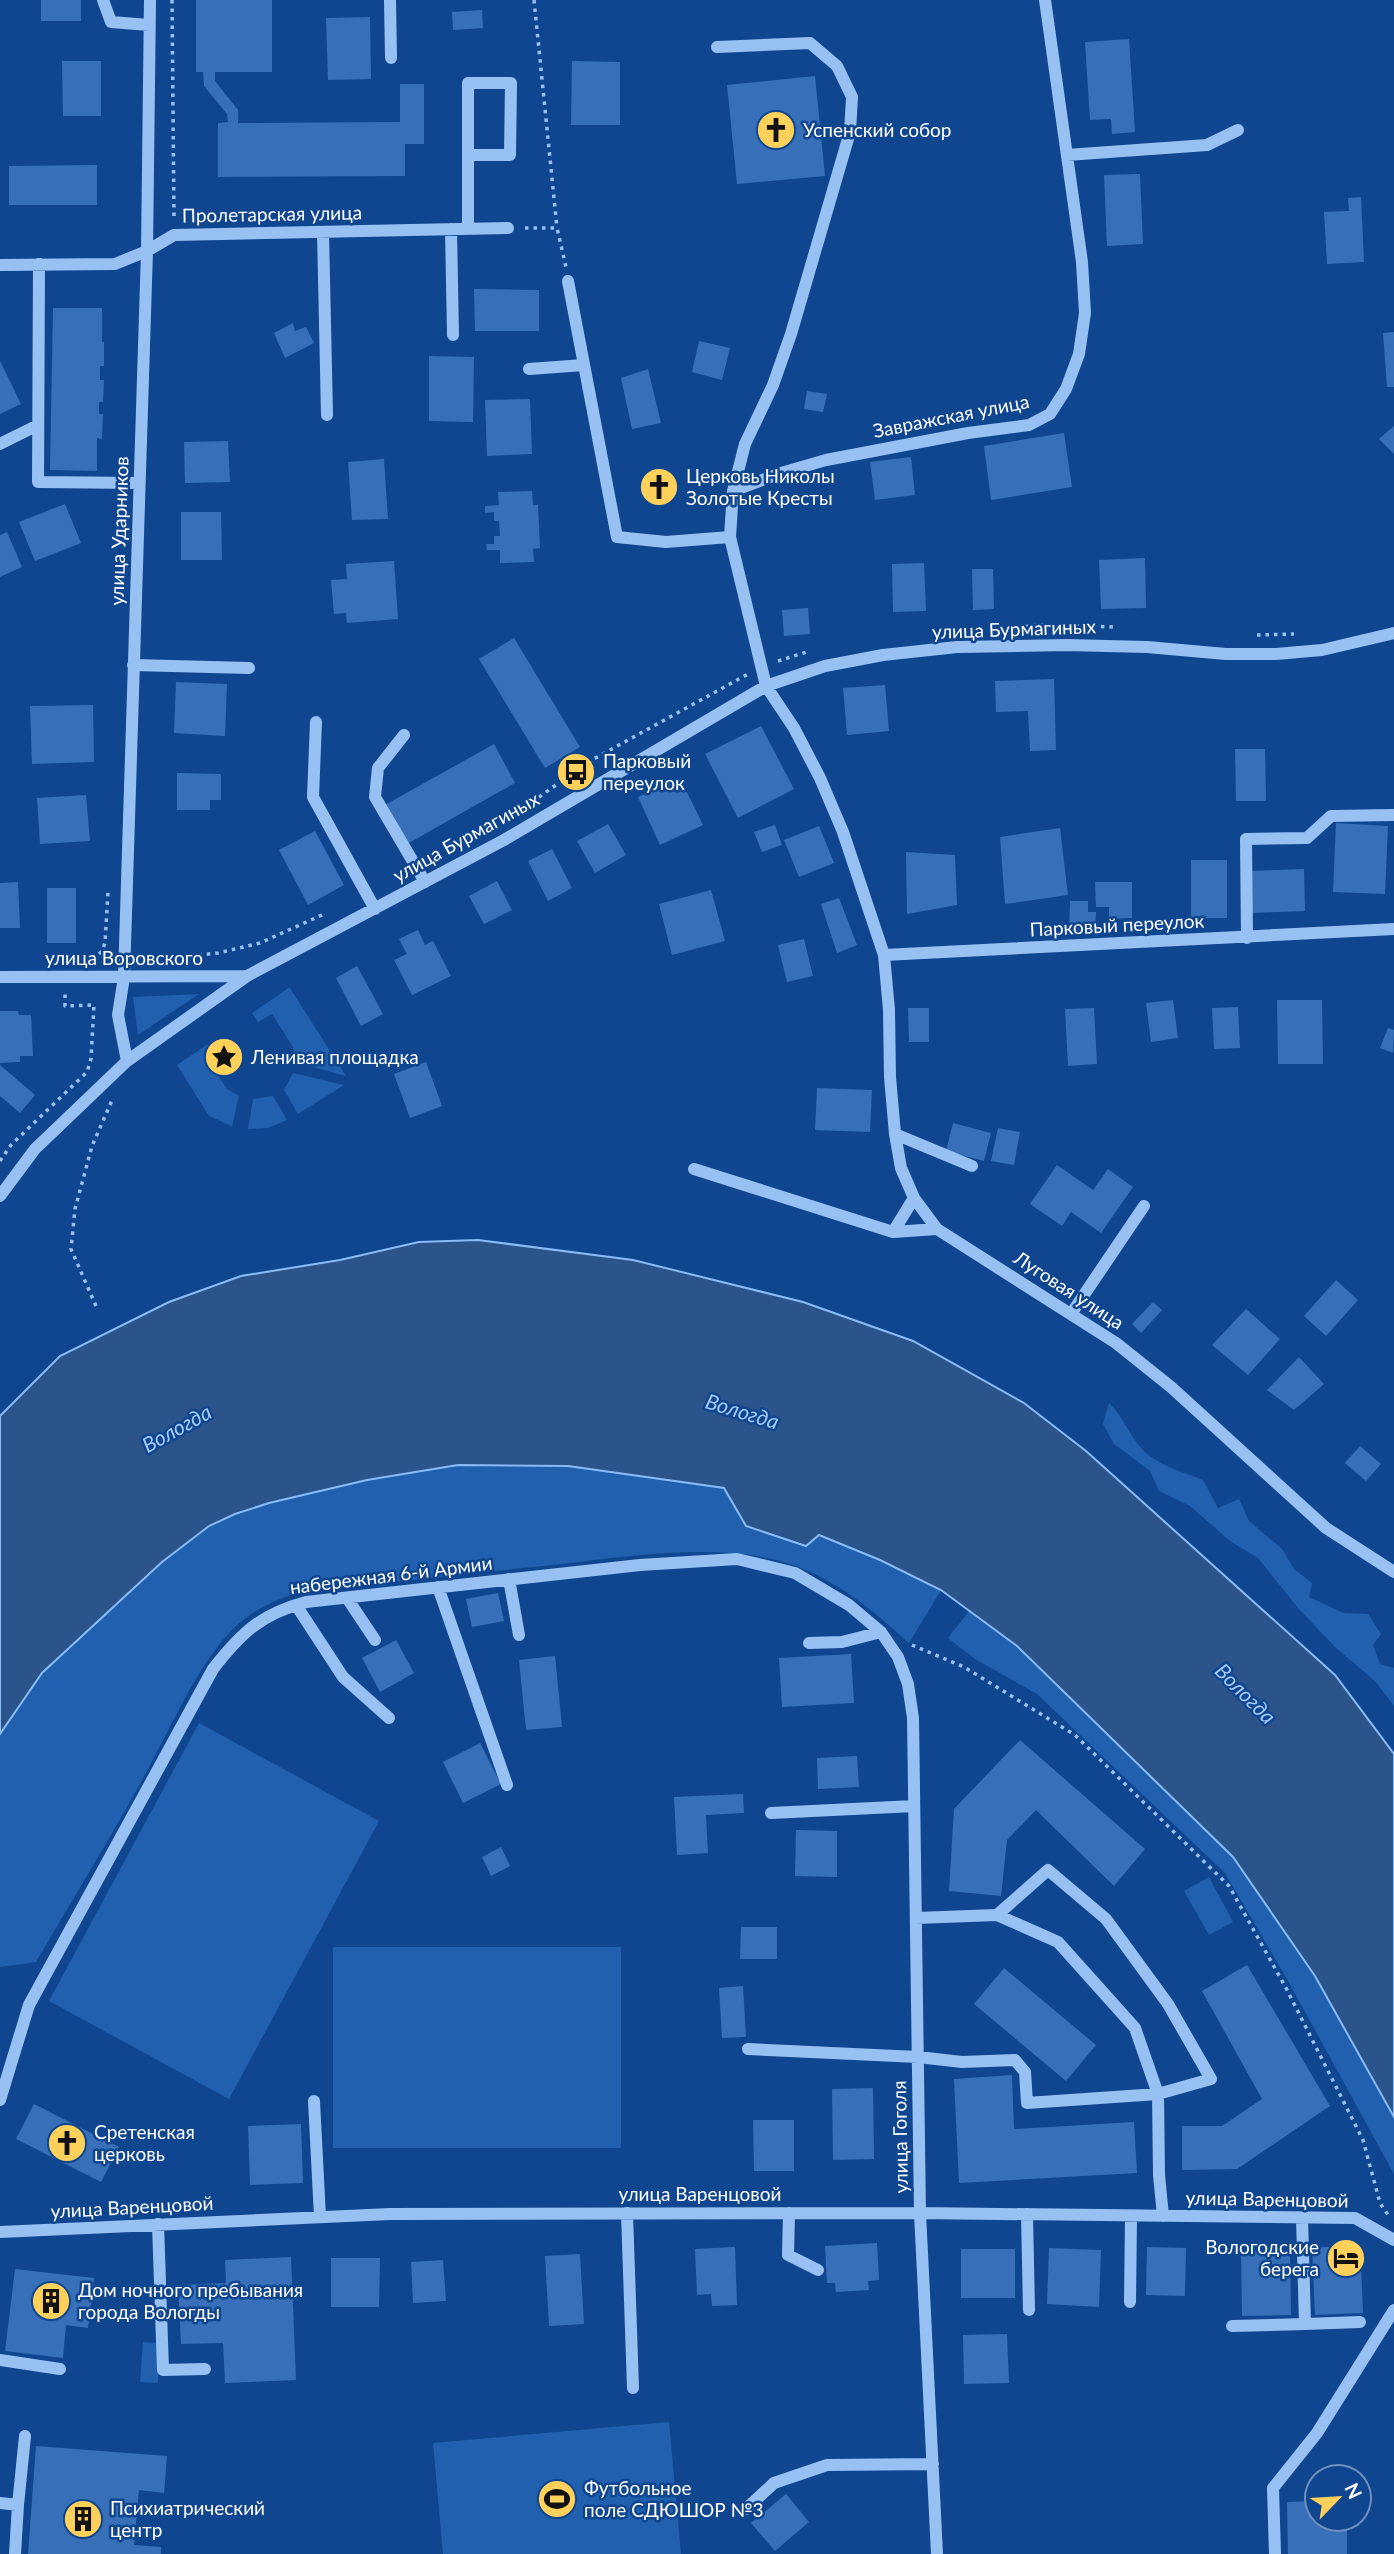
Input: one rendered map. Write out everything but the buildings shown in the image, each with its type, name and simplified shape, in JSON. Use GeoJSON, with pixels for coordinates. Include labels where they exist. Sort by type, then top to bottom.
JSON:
{"type":"FeatureCollection","features":[{"type":"Feature","properties":{"kind":"street"},"geometry":{"type":"LineString","coordinates":[[103,0],[111,22],[149,24]]}},
{"type":"Feature","properties":{"kind":"street","name":"улица Ударников"},"geometry":{"type":"LineString","coordinates":[[127,1061],[118,1016],[124,977],[134,666],[147,251],[150,0]]}},
{"type":"Feature","properties":{"kind":"street"},"geometry":{"type":"LineString","coordinates":[[390,0],[391,58]]}},
{"type":"Feature","properties":{"kind":"street","name":"Завражская улица"},"geometry":{"type":"LineString","coordinates":[[733,491],[826,460],[968,433],[1029,425],[1050,414],[1066,389],[1079,354],[1085,313],[1082,262],[1045,0]]}},
{"type":"Feature","properties":{"kind":"street"},"geometry":{"type":"LineString","coordinates":[[717,47],[810,43],[837,66],[852,97],[850,132],[791,334],[773,385],[746,444],[733,491],[730,537],[766,686],[794,728],[820,778],[843,832],[884,955]]}},
{"type":"Feature","properties":{"kind":"street"},"geometry":{"type":"LineString","coordinates":[[468,155],[510,155],[511,83],[468,83],[468,155],[468,229]]}},
{"type":"Feature","properties":{"kind":"street"},"geometry":{"type":"LineString","coordinates":[[1068,155],[1207,145],[1238,130]]}},
{"type":"Feature","properties":{"kind":"street","name":"Пролетарская улица"},"geometry":{"type":"LineString","coordinates":[[0,265],[115,264],[147,251],[174,235],[509,228]]}},
{"type":"Feature","properties":{"kind":"street"},"geometry":{"type":"LineString","coordinates":[[451,229],[453,335]]}},
{"type":"Feature","properties":{"kind":"street"},"geometry":{"type":"LineString","coordinates":[[323,232],[327,415]]}},
{"type":"Feature","properties":{"kind":"street"},"geometry":{"type":"LineString","coordinates":[[39,264],[38,482],[139,483]]}},
{"type":"Feature","properties":{"kind":"street"},"geometry":{"type":"LineString","coordinates":[[568,281],[617,537],[666,542],[730,537]]}},
{"type":"Feature","properties":{"kind":"street"},"geometry":{"type":"LineString","coordinates":[[529,369],[584,365]]}},
{"type":"Feature","properties":{"kind":"street"},"geometry":{"type":"LineString","coordinates":[[0,444],[38,425]]}},
{"type":"Feature","properties":{"kind":"street","name":"улица Бурмагиных"},"geometry":{"type":"LineString","coordinates":[[0,1196],[35,1149],[127,1061],[247,976],[504,840],[766,686],[836,664],[883,655],[957,647],[1067,645],[1147,647],[1226,654],[1276,654],[1322,650],[1366,642],[1394,633]]}},
{"type":"Feature","properties":{"kind":"street"},"geometry":{"type":"LineString","coordinates":[[134,666],[249,668]]}},
{"type":"Feature","properties":{"kind":"street"},"geometry":{"type":"LineString","coordinates":[[316,722],[313,797],[375,909]]}},
{"type":"Feature","properties":{"kind":"street"},"geometry":{"type":"LineString","coordinates":[[404,735],[378,768],[375,797],[425,882]]}},
{"type":"Feature","properties":{"kind":"street"},"geometry":{"type":"LineString","coordinates":[[1247,938],[1245,839],[1307,838],[1331,816],[1394,815]]}},
{"type":"Feature","properties":{"kind":"street","name":"Парковый переулок"},"geometry":{"type":"LineString","coordinates":[[884,955],[1394,929]]}},
{"type":"Feature","properties":{"kind":"street","name":"Луговая улица"},"geometry":{"type":"LineString","coordinates":[[884,955],[889,1010],[890,1077],[901,1168],[914,1198],[937,1229],[1116,1343],[1171,1387],[1326,1528],[1394,1572]]}},
{"type":"Feature","properties":{"kind":"street","name":"улица Воровского"},"geometry":{"type":"LineString","coordinates":[[0,977],[247,976]]}},
{"type":"Feature","properties":{"kind":"street"},"geometry":{"type":"LineString","coordinates":[[895,1134],[972,1166]]}},
{"type":"Feature","properties":{"kind":"street"},"geometry":{"type":"LineString","coordinates":[[694,1169],[893,1232],[937,1229]]}},
{"type":"Feature","properties":{"kind":"street"},"geometry":{"type":"LineString","coordinates":[[893,1232],[914,1198]]}},
{"type":"Feature","properties":{"kind":"street"},"geometry":{"type":"LineString","coordinates":[[1071,1314],[1144,1206]]}},
{"type":"Feature","properties":{"kind":"street","name":"набережная 6-й Армии"},"geometry":{"type":"LineString","coordinates":[[0,2100],[29,2005],[213,1669],[234,1642],[257,1621],[283,1608],[640,1564],[737,1559],[795,1573],[849,1605],[881,1632],[902,1666],[908,1684],[913,1718]]}},
{"type":"Feature","properties":{"kind":"street"},"geometry":{"type":"LineString","coordinates":[[509,1579],[519,1634]]}},
{"type":"Feature","properties":{"kind":"street"},"geometry":{"type":"LineString","coordinates":[[438,1587],[508,1785]]}},
{"type":"Feature","properties":{"kind":"street"},"geometry":{"type":"LineString","coordinates":[[347,1598],[375,1640]]}},
{"type":"Feature","properties":{"kind":"street"},"geometry":{"type":"LineString","coordinates":[[296,1605],[343,1676],[389,1718]]}},
{"type":"Feature","properties":{"kind":"street"},"geometry":{"type":"LineString","coordinates":[[809,1643],[842,1642],[881,1632]]}},
{"type":"Feature","properties":{"kind":"street","name":"улица Гоголя"},"geometry":{"type":"LineString","coordinates":[[913,1718],[920,2213],[937,2554]]}},
{"type":"Feature","properties":{"kind":"street"},"geometry":{"type":"LineString","coordinates":[[771,1813],[914,1806]]}},
{"type":"Feature","properties":{"kind":"street"},"geometry":{"type":"LineString","coordinates":[[748,2049],[918,2057],[962,2062],[1015,2060],[1025,2072],[1027,2103],[1158,2094],[1211,2078],[1168,2004],[1105,1919],[1048,1870],[997,1915]]}},
{"type":"Feature","properties":{"kind":"street"},"geometry":{"type":"LineString","coordinates":[[916,1918],[997,1915],[1058,1942],[1135,2028],[1158,2094],[1163,2216]]}},
{"type":"Feature","properties":{"kind":"street"},"geometry":{"type":"LineString","coordinates":[[314,2101],[320,2217]]}},
{"type":"Feature","properties":{"kind":"street"},"geometry":{"type":"LineString","coordinates":[[627,2213],[633,2388]]}},
{"type":"Feature","properties":{"kind":"street"},"geometry":{"type":"LineString","coordinates":[[789,2213],[788,2255],[818,2270]]}},
{"type":"Feature","properties":{"kind":"street","name":"улица Варенцовой"},"geometry":{"type":"LineString","coordinates":[[0,2232],[390,2214],[920,2213],[1355,2218],[1394,2240]]}},
{"type":"Feature","properties":{"kind":"street"},"geometry":{"type":"LineString","coordinates":[[1027,2214],[1029,2310]]}},
{"type":"Feature","properties":{"kind":"street"},"geometry":{"type":"LineString","coordinates":[[1130,2302],[1131,2216]]}},
{"type":"Feature","properties":{"kind":"street"},"geometry":{"type":"LineString","coordinates":[[1302,2218],[1304,2324]]}},
{"type":"Feature","properties":{"kind":"street"},"geometry":{"type":"LineString","coordinates":[[158,2224],[163,2370],[205,2369]]}},
{"type":"Feature","properties":{"kind":"street"},"geometry":{"type":"LineString","coordinates":[[1275,2554],[1273,2488],[1317,2433],[1394,2310]]}},
{"type":"Feature","properties":{"kind":"street"},"geometry":{"type":"LineString","coordinates":[[1232,2326],[1360,2322]]}},
{"type":"Feature","properties":{"kind":"street"},"geometry":{"type":"LineString","coordinates":[[0,2360],[60,2369]]}},
{"type":"Feature","properties":{"kind":"street"},"geometry":{"type":"LineString","coordinates":[[16,2554],[25,2435]]}},
{"type":"Feature","properties":{"kind":"street"},"geometry":{"type":"LineString","coordinates":[[746,2509],[774,2483],[827,2465],[933,2464]]}},
{"type":"Feature","properties":{"kind":"street"},"geometry":{"type":"LineString","coordinates":[[0,2503],[18,2505]]}},
{"type":"Feature","properties":{"kind":"path"},"geometry":{"type":"LineString","coordinates":[[172,0],[174,235]]}},
{"type":"Feature","properties":{"kind":"path"},"geometry":{"type":"LineString","coordinates":[[534,0],[557,228],[568,281]]}},
{"type":"Feature","properties":{"kind":"path"},"geometry":{"type":"LineString","coordinates":[[509,228],[557,228]]}},
{"type":"Feature","properties":{"kind":"path"},"geometry":{"type":"LineString","coordinates":[[1006,628],[1044,625],[1123,628]]}},
{"type":"Feature","properties":{"kind":"path"},"geometry":{"type":"LineString","coordinates":[[1253,635],[1302,633]]}},
{"type":"Feature","properties":{"kind":"path"},"geometry":{"type":"LineString","coordinates":[[530,803],[590,761],[737,680],[762,667],[817,649]]}},
{"type":"Feature","properties":{"kind":"path"},"geometry":{"type":"LineString","coordinates":[[737,680],[745,698]]}},
{"type":"Feature","properties":{"kind":"path"},"geometry":{"type":"LineString","coordinates":[[88,961],[98,957],[105,943],[108,891]]}},
{"type":"Feature","properties":{"kind":"path"},"geometry":{"type":"LineString","coordinates":[[165,959],[218,953],[260,943],[332,910]]}},
{"type":"Feature","properties":{"kind":"path"},"geometry":{"type":"LineString","coordinates":[[102,951],[124,951]]}},
{"type":"Feature","properties":{"kind":"path"},"geometry":{"type":"LineString","coordinates":[[0,1161],[11,1145],[87,1072],[91,1059],[93,1005],[65,1006],[65,977]]}},
{"type":"Feature","properties":{"kind":"path"},"geometry":{"type":"LineString","coordinates":[[96,1306],[71,1249],[75,1209],[92,1146],[114,1095]]}},
{"type":"Feature","properties":{"kind":"path"},"geometry":{"type":"LineString","coordinates":[[881,1632],[964,1667],[1074,1735],[1229,1886],[1286,1988],[1363,2140],[1380,2203],[1394,2224]]}},
{"type":"Feature","properties":{"kind":"shaded area"},"geometry":{"type":"Polygon","coordinates":[[[290,987],[346,1076],[295,1062],[293,1047],[272,1014],[258,1022],[252,1013],[290,987]]]}},
{"type":"Feature","properties":{"kind":"shaded area"},"geometry":{"type":"Polygon","coordinates":[[[199,994],[138,1035],[133,997],[199,994]]]}},
{"type":"Feature","properties":{"kind":"shaded area"},"geometry":{"type":"Polygon","coordinates":[[[217,1038],[223,1048],[207,1059],[227,1089],[239,1096],[232,1126],[209,1116],[177,1065],[217,1038]]]}},
{"type":"Feature","properties":{"kind":"shaded area"},"geometry":{"type":"Polygon","coordinates":[[[293,1073],[344,1085],[298,1114],[284,1090],[293,1073]]]}},
{"type":"Feature","properties":{"kind":"shaded area"},"geometry":{"type":"Polygon","coordinates":[[[273,1096],[287,1120],[268,1128],[248,1129],[253,1099],[273,1096]]]}},
{"type":"Feature","properties":{"kind":"shaded area"},"geometry":{"type":"Polygon","coordinates":[[[1109,1403],[1148,1455],[1203,1480],[1218,1508],[1239,1499],[1249,1521],[1282,1549],[1294,1569],[1312,1583],[1309,1597],[1343,1613],[1368,1614],[1381,1634],[1373,1645],[1380,1664],[1394,1668],[1394,1706],[1376,1682],[1335,1647],[1298,1608],[1258,1558],[1230,1541],[1190,1506],[1159,1491],[1150,1471],[1114,1444],[1103,1424],[1109,1403]]]}},
{"type":"Feature","properties":{"kind":"shaded area"},"geometry":{"type":"Polygon","coordinates":[[[458,1465],[568,1466],[725,1488],[746,1526],[819,1535],[880,1560],[941,1590],[909,1643],[858,1601],[816,1575],[772,1559],[741,1554],[708,1552],[639,1555],[305,1591],[277,1600],[259,1609],[235,1627],[198,1676],[119,1821],[36,1962],[0,1967],[0,1734],[42,1673],[162,1562],[209,1526],[269,1503],[367,1480],[458,1465]]]}},
{"type":"Feature","properties":{"kind":"shaded area"},"geometry":{"type":"Polygon","coordinates":[[[969,1611],[1017,1646],[1233,1857],[1315,1976],[1394,2117],[1394,2174],[1287,1979],[1225,1873],[1037,1694],[975,1659],[948,1638],[969,1611]]]}},
{"type":"Feature","properties":{"kind":"shaded area"},"geometry":{"type":"Polygon","coordinates":[[[199,1723],[379,1821],[229,2099],[49,2001],[199,1723]]]}},
{"type":"Feature","properties":{"kind":"shaded area"},"geometry":{"type":"Polygon","coordinates":[[[1209,1877],[1233,1922],[1209,1935],[1184,1891],[1209,1877]]]}},
{"type":"Feature","properties":{"kind":"shaded area"},"geometry":{"type":"Polygon","coordinates":[[[333,1947],[621,1947],[621,2148],[333,2148],[333,1947]]]}},
{"type":"Feature","properties":{"kind":"shaded area"},"geometry":{"type":"Polygon","coordinates":[[[143,2342],[160,2343],[158,2383],[140,2382],[143,2342]]]}},
{"type":"Feature","properties":{"kind":"shaded area","name":"Футбольное поле СДЮШОР №3"},"geometry":{"type":"Polygon","coordinates":[[[669,2422],[681,2554],[443,2554],[433,2443],[669,2422]]]}},
{"type":"Feature","properties":{"kind":"water","name":"Вологда"},"geometry":{"type":"Polygon","coordinates":[[[478,1240],[633,1260],[803,1302],[913,1341],[1024,1403],[1086,1451],[1335,1675],[1394,1754],[1394,2117],[1315,1976],[1233,1857],[1017,1646],[941,1590],[880,1560],[819,1535],[806,1546],[746,1526],[724,1488],[568,1466],[458,1465],[367,1480],[269,1503],[235,1514],[209,1526],[162,1562],[42,1673],[0,1734],[0,1416],[60,1356],[169,1302],[241,1276],[340,1260],[419,1242],[478,1240]]]}},
{"type":"Feature","properties":{"kind":"place","name":"Успенский собор"},"geometry":{"type":"Point","coordinates":[776,130]}},
{"type":"Feature","properties":{"kind":"place","name":"Церковь Николы Золотые Кресты"},"geometry":{"type":"Point","coordinates":[659,487]}},
{"type":"Feature","properties":{"kind":"place","name":"Парковый переулок"},"geometry":{"type":"Point","coordinates":[576,772]}},
{"type":"Feature","properties":{"kind":"place","name":"Ленивая площадка"},"geometry":{"type":"Point","coordinates":[224,1057]}},
{"type":"Feature","properties":{"kind":"place","name":"Сретенская церковь"},"geometry":{"type":"Point","coordinates":[67,2143]}},
{"type":"Feature","properties":{"kind":"place","name":"Вологодские берега"},"geometry":{"type":"Point","coordinates":[1346,2258]}},
{"type":"Feature","properties":{"kind":"place","name":"Дом ночного пребывания города Вологды"},"geometry":{"type":"Point","coordinates":[51,2301]}},
{"type":"Feature","properties":{"kind":"place","name":"Футбольное поле СДЮШОР №3"},"geometry":{"type":"Point","coordinates":[557,2499]}},
{"type":"Feature","properties":{"kind":"place","name":"Психиатрический центр"},"geometry":{"type":"Point","coordinates":[83,2519]}}]}
